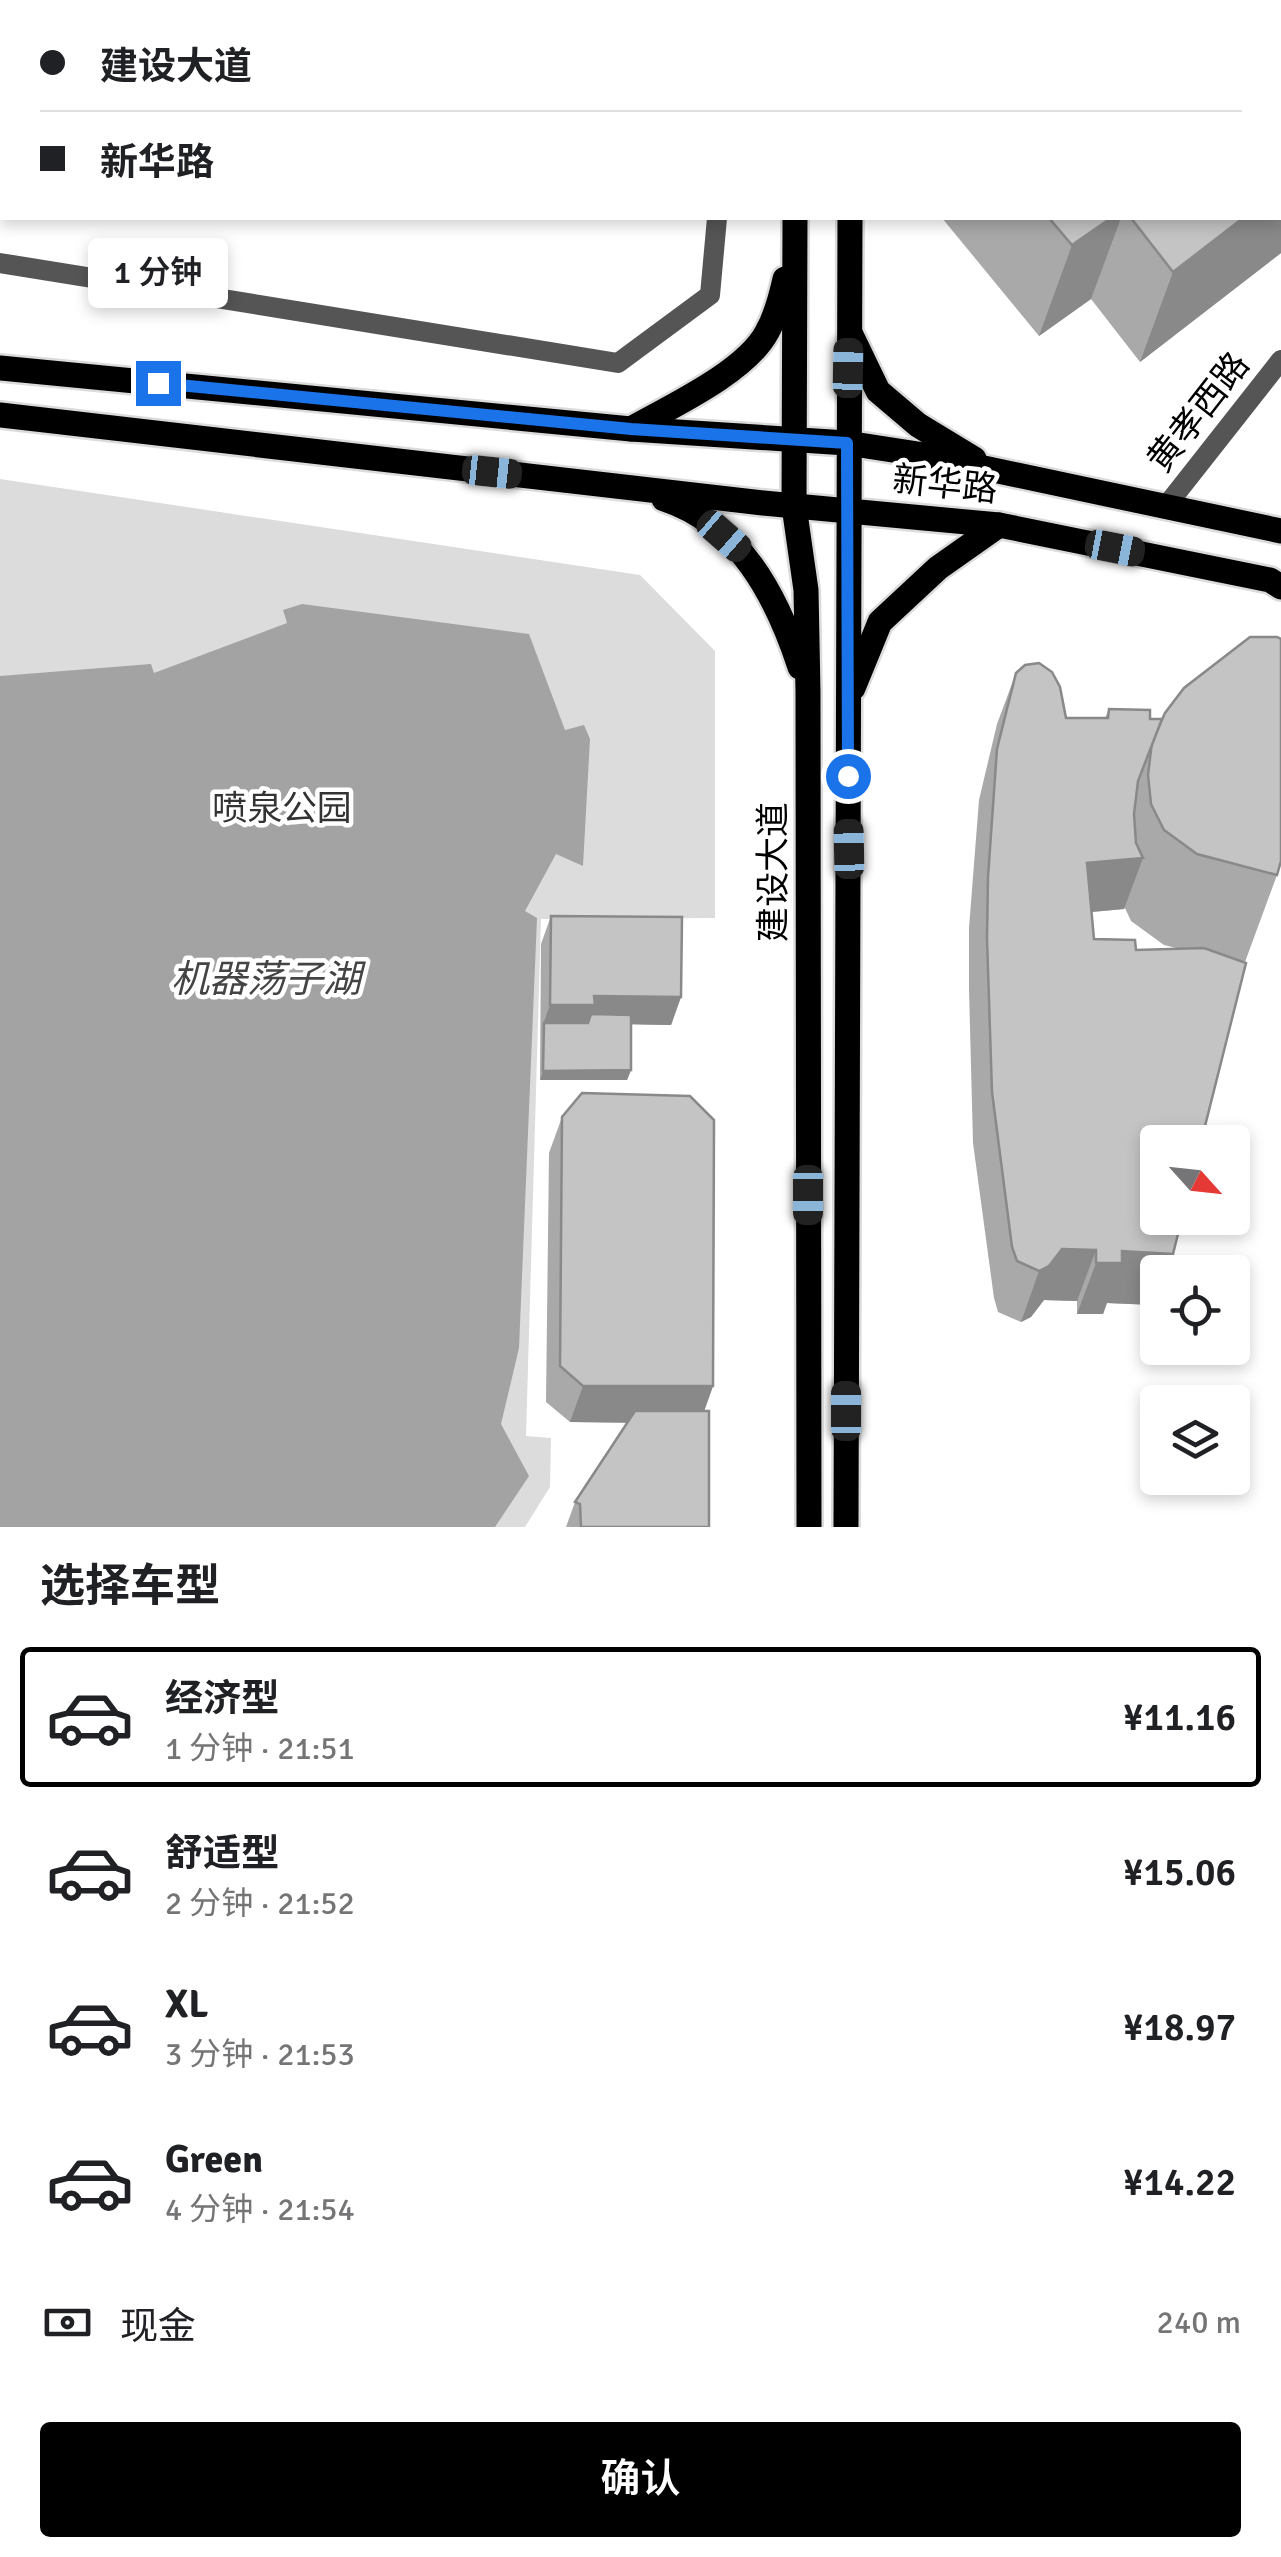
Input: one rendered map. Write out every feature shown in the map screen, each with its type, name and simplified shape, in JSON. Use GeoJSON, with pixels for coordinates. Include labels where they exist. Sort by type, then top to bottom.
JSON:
{"type":"FeatureCollection","features":[{"type":"Feature","properties":{"kind":"main road"},"geometry":{"type":"LineString","coordinates":[[846,1527],[850,220]]}},
{"type":"Feature","properties":{"kind":"main road"},"geometry":{"type":"LineString","coordinates":[[631,429],[732,369],[766,336],[780,304],[795,229]]}},
{"type":"Feature","properties":{"kind":"main road","name":"建设大道"},"geometry":{"type":"LineString","coordinates":[[795,229],[794,506],[806,590],[808,692],[809,1527]]}},
{"type":"Feature","properties":{"kind":"main road"},"geometry":{"type":"LineString","coordinates":[[848,331],[878,391],[918,425],[995,472]]}},
{"type":"Feature","properties":{"kind":"main road","name":"新华路"},"geometry":{"type":"LineString","coordinates":[[0,368],[631,429],[847,443],[918,454],[1281,531]]}},
{"type":"Feature","properties":{"kind":"main road","name":"新华路"},"geometry":{"type":"LineString","coordinates":[[0,415],[794,506],[999,524],[1270,580],[1281,586]]}},
{"type":"Feature","properties":{"kind":"main road"},"geometry":{"type":"LineString","coordinates":[[606,485],[670,501],[705,519],[744,553],[790,635],[808,692]]}},
{"type":"Feature","properties":{"kind":"main road"},"geometry":{"type":"LineString","coordinates":[[847,702],[880,622],[938,568],[999,524]]}},
{"type":"Feature","properties":{"kind":"street"},"geometry":{"type":"LineString","coordinates":[[0,263],[618,363],[710,296],[718,220]]}},
{"type":"Feature","properties":{"kind":"street","name":"黄孝西路"},"geometry":{"type":"LineString","coordinates":[[1167,505],[1281,360]]}},
{"type":"Feature","properties":{"kind":"green space","name":"机器荡子湖"},"geometry":{"type":"Polygon","coordinates":[[[0,479],[640,575],[715,651],[715,918],[541,919],[526,1436],[551,1438],[550,1487],[525,1527],[0,1527],[0,479]]]}},
{"type":"Feature","properties":{"kind":"water","name":"机器荡子湖"},"geometry":{"type":"Polygon","coordinates":[[[302,604],[529,634],[565,730],[584,725],[590,739],[583,866],[556,854],[525,911],[537,918],[519,1348],[501,1424],[529,1476],[495,1527],[0,1527],[0,676],[151,664],[154,673],[287,623],[283,610],[302,604]]]}},
{"type":"Feature","properties":{"kind":"building"},"geometry":{"type":"Polygon","coordinates":[[[1051,220],[1108,220],[1072,245],[1051,220]]]}},
{"type":"Feature","properties":{"kind":"building"},"geometry":{"type":"Polygon","coordinates":[[[1133,220],[1240,220],[1173,272],[1133,220]]]}},
{"type":"Feature","properties":{"kind":"building"},"geometry":{"type":"Polygon","coordinates":[[[1250,637],[1281,639],[1281,861],[1277,875],[1197,854],[1164,830],[1151,804],[1148,775],[1152,742],[1165,713],[1184,688],[1250,637]]]}},
{"type":"Feature","properties":{"kind":"building"},"geometry":{"type":"Polygon","coordinates":[[[1039,663],[1052,672],[1060,687],[1066,718],[1108,718],[1109,709],[1150,710],[1150,719],[1162,719],[1138,781],[1134,814],[1136,843],[1143,858],[1087,863],[1094,939],[1135,940],[1136,950],[1204,948],[1246,963],[1205,1125],[1140,1125],[1140,1235],[1178,1235],[1173,1254],[1122,1251],[1122,1263],[1096,1263],[1096,1250],[1062,1249],[1049,1266],[1039,1271],[1017,1261],[1012,1247],[992,1092],[988,877],[997,749],[1016,673],[1025,665],[1039,663]]]}},
{"type":"Feature","properties":{"kind":"building"},"geometry":{"type":"Polygon","coordinates":[[[551,916],[682,917],[681,997],[594,996],[595,1005],[550,1005],[551,916]]]}},
{"type":"Feature","properties":{"kind":"building"},"geometry":{"type":"Polygon","coordinates":[[[591,1014],[631,1015],[631,1070],[543,1071],[544,1023],[588,1023],[591,1014]]]}},
{"type":"Feature","properties":{"kind":"building"},"geometry":{"type":"Polygon","coordinates":[[[582,1093],[690,1096],[714,1120],[713,1386],[583,1386],[560,1366],[562,1117],[582,1093]]]}},
{"type":"Feature","properties":{"kind":"building"},"geometry":{"type":"Polygon","coordinates":[[[635,1411],[709,1411],[709,1527],[581,1527],[580,1504],[575,1502],[635,1411]]]}},
{"type":"Feature","properties":{"kind":"route"},"geometry":{"type":"LineString","coordinates":[[158,383],[631,429],[847,443],[848,776]]}},
{"type":"Feature","properties":{"kind":"park label","name":"喷泉公园"},"geometry":{"type":"Point","coordinates":[282,808]}}]}
